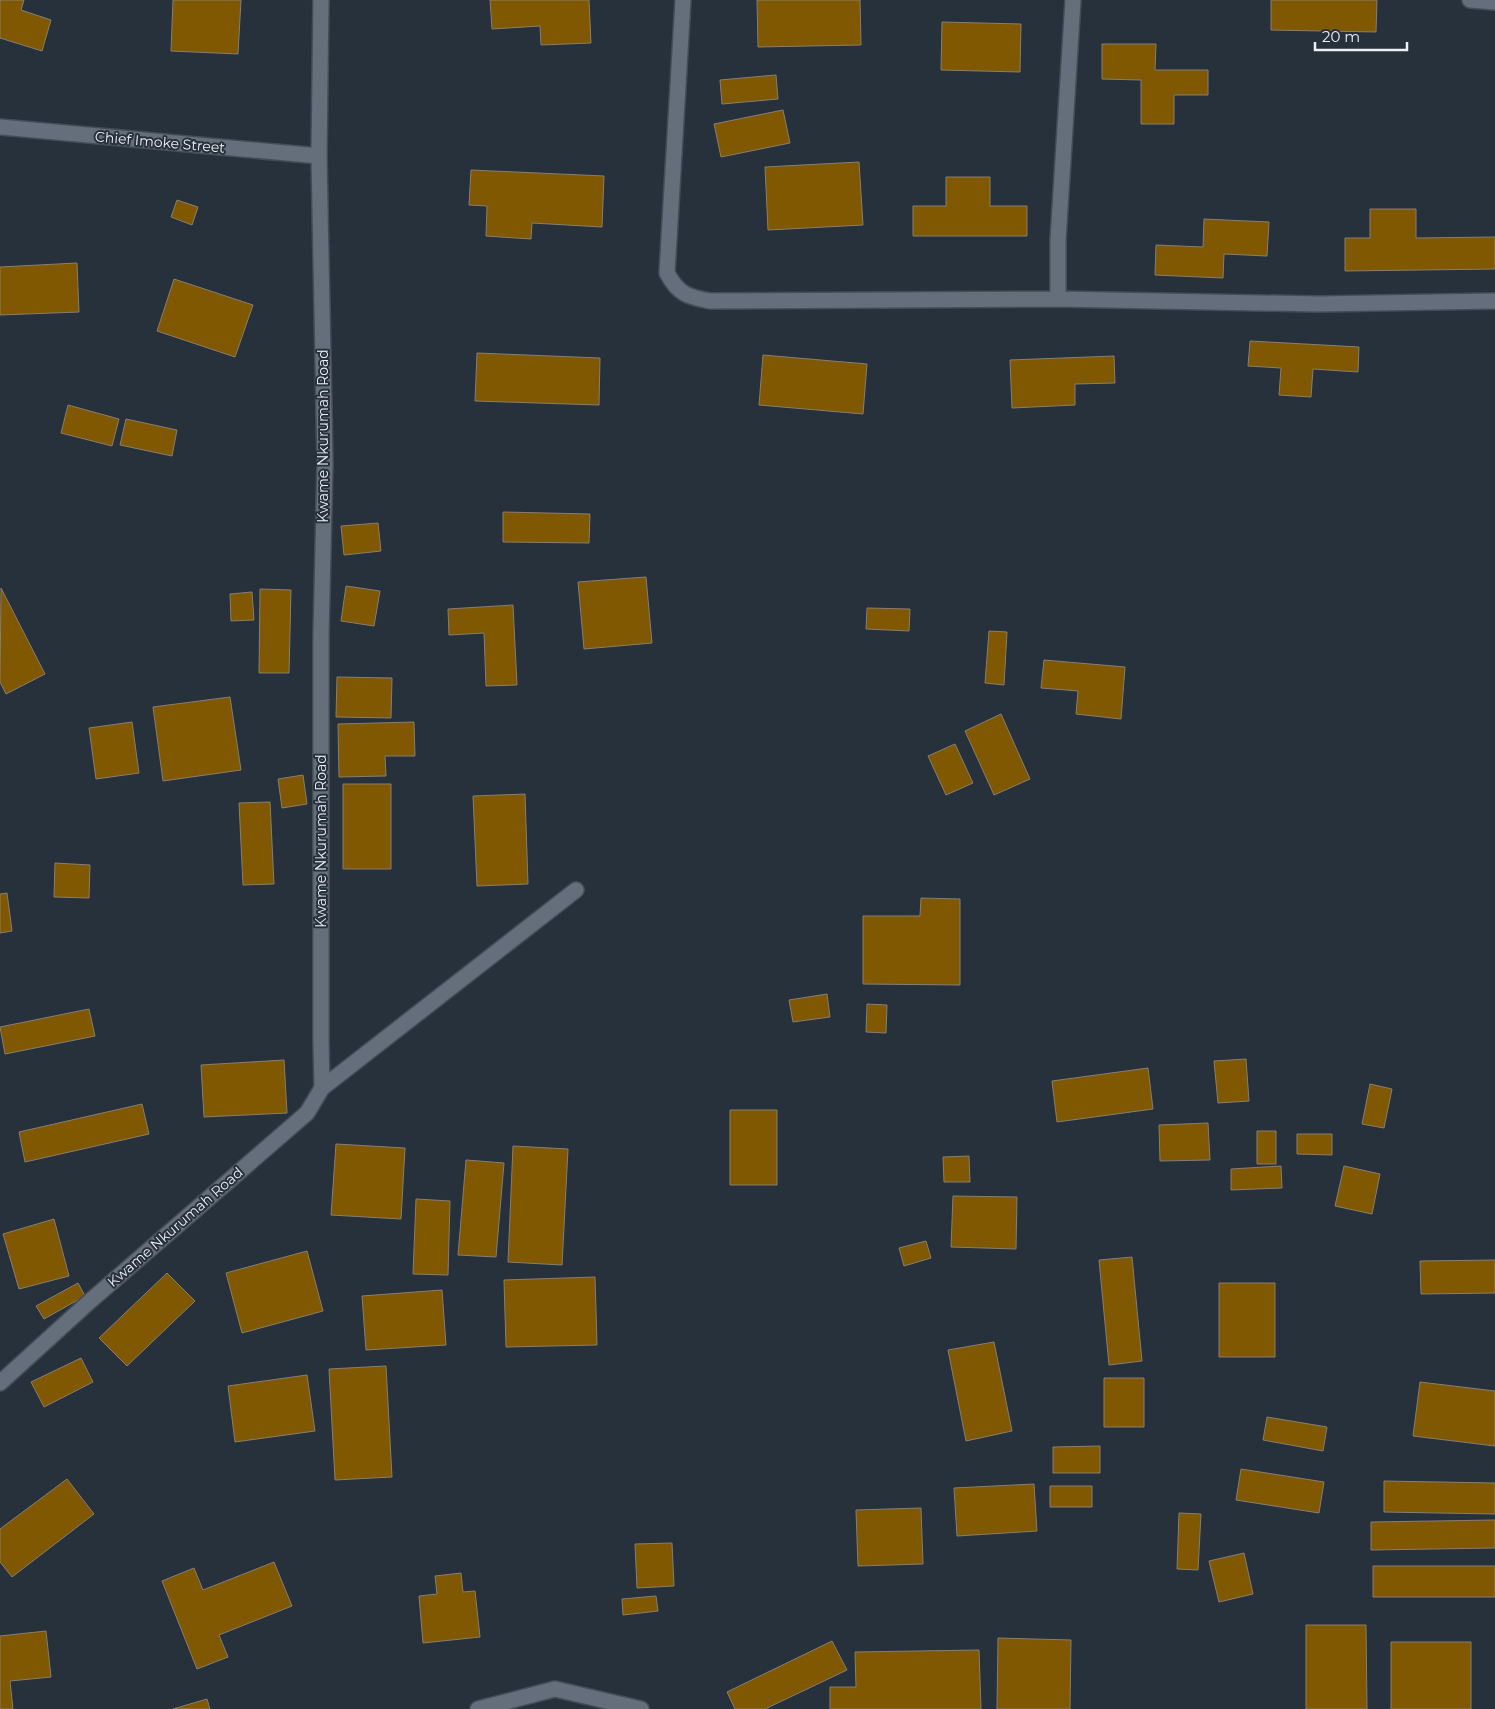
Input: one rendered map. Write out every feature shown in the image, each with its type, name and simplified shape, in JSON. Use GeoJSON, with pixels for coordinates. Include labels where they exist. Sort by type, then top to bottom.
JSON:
{"type":"FeatureCollection","features":[{"type":"Feature","properties":{"kind":"street","name":"Kwame Nkurumah Road"},"geometry":{"type":"LineString","coordinates":[[0,1383],[89,1302],[307,1113],[322,1088],[321,635],[325,463],[319,156],[321,0]]}},
{"type":"Feature","properties":{"kind":"street"},"geometry":{"type":"LineString","coordinates":[[684,0],[668,273],[674,287],[690,298],[710,301],[1058,299],[1317,304],[1495,301]]}},
{"type":"Feature","properties":{"kind":"street"},"geometry":{"type":"LineString","coordinates":[[1058,299],[1058,240],[1073,0]]}},
{"type":"Feature","properties":{"kind":"street"},"geometry":{"type":"LineString","coordinates":[[1470,0],[1495,2]]}},
{"type":"Feature","properties":{"kind":"street","name":"Chief Imoke Street"},"geometry":{"type":"LineString","coordinates":[[0,127],[319,156]]}},
{"type":"Feature","properties":{"kind":"street"},"geometry":{"type":"LineString","coordinates":[[322,1088],[576,890]]}},
{"type":"Feature","properties":{"kind":"street"},"geometry":{"type":"LineString","coordinates":[[478,1709],[555,1689],[641,1709]]}},
{"type":"Feature","properties":{"kind":"building"},"geometry":{"type":"Polygon","coordinates":[[[0,0],[24,0],[21,10],[51,20],[42,51],[0,38],[0,0]]]}},
{"type":"Feature","properties":{"kind":"building"},"geometry":{"type":"Polygon","coordinates":[[[173,0],[241,0],[238,54],[171,51],[173,0]]]}},
{"type":"Feature","properties":{"kind":"building"},"geometry":{"type":"Polygon","coordinates":[[[490,0],[589,0],[591,43],[541,45],[540,26],[492,29],[490,0]]]}},
{"type":"Feature","properties":{"kind":"building"},"geometry":{"type":"Polygon","coordinates":[[[757,0],[860,0],[861,45],[758,47],[757,0]]]}},
{"type":"Feature","properties":{"kind":"building"},"geometry":{"type":"Polygon","coordinates":[[[1271,0],[1377,0],[1376,32],[1271,30],[1271,0]]]}},
{"type":"Feature","properties":{"kind":"building"},"geometry":{"type":"Polygon","coordinates":[[[942,22],[1021,24],[1020,72],[941,70],[942,22]]]}},
{"type":"Feature","properties":{"kind":"building"},"geometry":{"type":"Polygon","coordinates":[[[1102,44],[1156,44],[1155,70],[1208,70],[1208,95],[1174,95],[1174,124],[1141,124],[1141,80],[1102,79],[1102,44]]]}},
{"type":"Feature","properties":{"kind":"building"},"geometry":{"type":"Polygon","coordinates":[[[776,75],[778,99],[722,104],[720,80],[776,75]]]}},
{"type":"Feature","properties":{"kind":"building"},"geometry":{"type":"Polygon","coordinates":[[[783,110],[790,143],[721,157],[714,124],[783,110]]]}},
{"type":"Feature","properties":{"kind":"building"},"geometry":{"type":"Polygon","coordinates":[[[859,162],[863,225],[768,230],[765,167],[859,162]]]}},
{"type":"Feature","properties":{"kind":"building"},"geometry":{"type":"Polygon","coordinates":[[[471,170],[604,176],[602,227],[532,223],[531,239],[486,236],[487,206],[469,205],[471,170]]]}},
{"type":"Feature","properties":{"kind":"building"},"geometry":{"type":"Polygon","coordinates":[[[946,177],[990,177],[990,206],[1027,206],[1027,236],[913,236],[913,206],[946,206],[946,177]]]}},
{"type":"Feature","properties":{"kind":"building"},"geometry":{"type":"Polygon","coordinates":[[[177,200],[198,207],[192,225],[171,217],[177,200]]]}},
{"type":"Feature","properties":{"kind":"building"},"geometry":{"type":"Polygon","coordinates":[[[1370,209],[1416,209],[1416,238],[1495,237],[1495,269],[1345,271],[1345,238],[1370,238],[1370,209]]]}},
{"type":"Feature","properties":{"kind":"building"},"geometry":{"type":"Polygon","coordinates":[[[1204,219],[1269,222],[1267,256],[1224,254],[1223,278],[1155,275],[1156,245],[1203,247],[1204,219]]]}},
{"type":"Feature","properties":{"kind":"building"},"geometry":{"type":"Polygon","coordinates":[[[77,263],[79,312],[0,315],[0,267],[77,263]]]}},
{"type":"Feature","properties":{"kind":"building"},"geometry":{"type":"Polygon","coordinates":[[[174,279],[253,305],[235,357],[157,331],[174,279]]]}},
{"type":"Feature","properties":{"kind":"building"},"geometry":{"type":"Polygon","coordinates":[[[1250,341],[1359,347],[1358,372],[1313,369],[1311,397],[1279,395],[1281,368],[1248,366],[1250,341]]]}},
{"type":"Feature","properties":{"kind":"building"},"geometry":{"type":"Polygon","coordinates":[[[477,353],[600,358],[599,405],[475,401],[477,353]]]}},
{"type":"Feature","properties":{"kind":"building"},"geometry":{"type":"Polygon","coordinates":[[[763,355],[867,364],[863,414],[759,405],[763,355]]]}},
{"type":"Feature","properties":{"kind":"building"},"geometry":{"type":"Polygon","coordinates":[[[1114,356],[1115,383],[1075,384],[1075,405],[1012,408],[1010,360],[1114,356]]]}},
{"type":"Feature","properties":{"kind":"building"},"geometry":{"type":"Polygon","coordinates":[[[68,405],[119,419],[112,446],[61,433],[68,405]]]}},
{"type":"Feature","properties":{"kind":"building"},"geometry":{"type":"Polygon","coordinates":[[[126,419],[177,430],[172,456],[120,445],[126,419]]]}},
{"type":"Feature","properties":{"kind":"building"},"geometry":{"type":"Polygon","coordinates":[[[503,512],[590,514],[589,543],[503,542],[503,512]]]}},
{"type":"Feature","properties":{"kind":"building"},"geometry":{"type":"Polygon","coordinates":[[[378,523],[381,551],[344,555],[341,526],[378,523]]]}},
{"type":"Feature","properties":{"kind":"building"},"geometry":{"type":"Polygon","coordinates":[[[646,577],[652,643],[584,649],[578,582],[646,577]]]}},
{"type":"Feature","properties":{"kind":"building"},"geometry":{"type":"Polygon","coordinates":[[[346,586],[380,591],[374,626],[341,621],[346,586]]]}},
{"type":"Feature","properties":{"kind":"building"},"geometry":{"type":"Polygon","coordinates":[[[1,588],[45,674],[6,694],[0,682],[1,588]]]}},
{"type":"Feature","properties":{"kind":"building"},"geometry":{"type":"Polygon","coordinates":[[[260,589],[291,590],[289,673],[259,673],[260,589]]]}},
{"type":"Feature","properties":{"kind":"building"},"geometry":{"type":"Polygon","coordinates":[[[252,592],[254,620],[231,621],[230,594],[252,592]]]}},
{"type":"Feature","properties":{"kind":"building"},"geometry":{"type":"Polygon","coordinates":[[[513,605],[517,685],[486,686],[484,633],[449,635],[448,609],[513,605]]]}},
{"type":"Feature","properties":{"kind":"building"},"geometry":{"type":"Polygon","coordinates":[[[867,608],[910,609],[909,631],[866,629],[867,608]]]}},
{"type":"Feature","properties":{"kind":"building"},"geometry":{"type":"Polygon","coordinates":[[[989,631],[1007,632],[1004,685],[985,683],[989,631]]]}},
{"type":"Feature","properties":{"kind":"building"},"geometry":{"type":"Polygon","coordinates":[[[1044,660],[1125,667],[1121,719],[1076,714],[1078,691],[1041,688],[1044,660]]]}},
{"type":"Feature","properties":{"kind":"building"},"geometry":{"type":"Polygon","coordinates":[[[337,677],[392,678],[391,718],[336,717],[337,677]]]}},
{"type":"Feature","properties":{"kind":"building"},"geometry":{"type":"Polygon","coordinates":[[[230,697],[241,770],[163,781],[153,707],[230,697]]]}},
{"type":"Feature","properties":{"kind":"building"},"geometry":{"type":"Polygon","coordinates":[[[1001,714],[1030,779],[994,795],[965,731],[1001,714]]]}},
{"type":"Feature","properties":{"kind":"building"},"geometry":{"type":"Polygon","coordinates":[[[132,722],[139,773],[96,779],[89,728],[132,722]]]}},
{"type":"Feature","properties":{"kind":"building"},"geometry":{"type":"Polygon","coordinates":[[[414,722],[415,756],[385,756],[386,776],[339,777],[338,724],[414,722]]]}},
{"type":"Feature","properties":{"kind":"building"},"geometry":{"type":"Polygon","coordinates":[[[955,744],[973,783],[946,795],[928,756],[955,744]]]}},
{"type":"Feature","properties":{"kind":"building"},"geometry":{"type":"Polygon","coordinates":[[[303,775],[307,804],[282,808],[278,779],[303,775]]]}},
{"type":"Feature","properties":{"kind":"building"},"geometry":{"type":"Polygon","coordinates":[[[343,784],[391,784],[391,869],[343,869],[343,784]]]}},
{"type":"Feature","properties":{"kind":"building"},"geometry":{"type":"Polygon","coordinates":[[[525,794],[528,884],[477,886],[473,796],[525,794]]]}},
{"type":"Feature","properties":{"kind":"building"},"geometry":{"type":"Polygon","coordinates":[[[270,802],[274,884],[243,885],[239,803],[270,802]]]}},
{"type":"Feature","properties":{"kind":"building"},"geometry":{"type":"Polygon","coordinates":[[[55,863],[90,865],[89,898],[54,897],[55,863]]]}},
{"type":"Feature","properties":{"kind":"building"},"geometry":{"type":"Polygon","coordinates":[[[7,893],[12,931],[0,933],[0,894],[7,893]]]}},
{"type":"Feature","properties":{"kind":"building"},"geometry":{"type":"Polygon","coordinates":[[[921,898],[960,899],[960,985],[863,984],[863,916],[920,916],[921,898]]]}},
{"type":"Feature","properties":{"kind":"building"},"geometry":{"type":"Polygon","coordinates":[[[827,994],[830,1017],[793,1022],[789,1000],[827,994]]]}},
{"type":"Feature","properties":{"kind":"building"},"geometry":{"type":"Polygon","coordinates":[[[867,1004],[887,1005],[886,1033],[866,1032],[867,1004]]]}},
{"type":"Feature","properties":{"kind":"building"},"geometry":{"type":"Polygon","coordinates":[[[89,1009],[95,1036],[5,1054],[0,1027],[89,1009]]]}},
{"type":"Feature","properties":{"kind":"building"},"geometry":{"type":"Polygon","coordinates":[[[1246,1059],[1249,1101],[1218,1103],[1214,1061],[1246,1059]]]}},
{"type":"Feature","properties":{"kind":"building"},"geometry":{"type":"Polygon","coordinates":[[[284,1060],[287,1113],[204,1117],[201,1065],[284,1060]]]}},
{"type":"Feature","properties":{"kind":"building"},"geometry":{"type":"Polygon","coordinates":[[[1148,1068],[1153,1109],[1057,1122],[1052,1081],[1148,1068]]]}},
{"type":"Feature","properties":{"kind":"building"},"geometry":{"type":"Polygon","coordinates":[[[1370,1084],[1392,1089],[1384,1128],[1362,1124],[1370,1084]]]}},
{"type":"Feature","properties":{"kind":"building"},"geometry":{"type":"Polygon","coordinates":[[[142,1104],[149,1134],[25,1162],[19,1132],[142,1104]]]}},
{"type":"Feature","properties":{"kind":"building"},"geometry":{"type":"Polygon","coordinates":[[[730,1110],[777,1110],[777,1185],[730,1185],[730,1110]]]}},
{"type":"Feature","properties":{"kind":"building"},"geometry":{"type":"Polygon","coordinates":[[[1208,1123],[1210,1160],[1160,1161],[1159,1125],[1208,1123]]]}},
{"type":"Feature","properties":{"kind":"building"},"geometry":{"type":"Polygon","coordinates":[[[1257,1131],[1276,1131],[1276,1164],[1257,1164],[1257,1131]]]}},
{"type":"Feature","properties":{"kind":"building"},"geometry":{"type":"Polygon","coordinates":[[[1297,1134],[1332,1134],[1332,1155],[1297,1154],[1297,1134]]]}},
{"type":"Feature","properties":{"kind":"building"},"geometry":{"type":"Polygon","coordinates":[[[336,1144],[405,1148],[401,1219],[331,1215],[336,1144]]]}},
{"type":"Feature","properties":{"kind":"building"},"geometry":{"type":"Polygon","coordinates":[[[513,1146],[568,1149],[562,1265],[508,1262],[513,1146]]]}},
{"type":"Feature","properties":{"kind":"building"},"geometry":{"type":"Polygon","coordinates":[[[969,1156],[970,1182],[944,1182],[943,1157],[969,1156]]]}},
{"type":"Feature","properties":{"kind":"building"},"geometry":{"type":"Polygon","coordinates":[[[466,1160],[504,1163],[496,1257],[458,1255],[466,1160]]]}},
{"type":"Feature","properties":{"kind":"building"},"geometry":{"type":"Polygon","coordinates":[[[1281,1166],[1282,1188],[1231,1190],[1231,1169],[1281,1166]]]}},
{"type":"Feature","properties":{"kind":"building"},"geometry":{"type":"Polygon","coordinates":[[[1344,1166],[1380,1174],[1372,1214],[1335,1206],[1344,1166]]]}},
{"type":"Feature","properties":{"kind":"building"},"geometry":{"type":"Polygon","coordinates":[[[953,1196],[1017,1197],[1016,1249],[951,1247],[953,1196]]]}},
{"type":"Feature","properties":{"kind":"building"},"geometry":{"type":"Polygon","coordinates":[[[416,1199],[450,1201],[448,1275],[413,1274],[416,1199]]]}},
{"type":"Feature","properties":{"kind":"building"},"geometry":{"type":"Polygon","coordinates":[[[54,1219],[69,1276],[19,1289],[3,1234],[54,1219]]]}},
{"type":"Feature","properties":{"kind":"building"},"geometry":{"type":"Polygon","coordinates":[[[926,1241],[931,1258],[904,1266],[899,1248],[926,1241]]]}},
{"type":"Feature","properties":{"kind":"building"},"geometry":{"type":"Polygon","coordinates":[[[307,1251],[323,1311],[242,1333],[226,1273],[307,1251]]]}},
{"type":"Feature","properties":{"kind":"building"},"geometry":{"type":"Polygon","coordinates":[[[1132,1257],[1142,1361],[1109,1365],[1099,1260],[1132,1257]]]}},
{"type":"Feature","properties":{"kind":"building"},"geometry":{"type":"Polygon","coordinates":[[[1495,1260],[1495,1293],[1421,1294],[1420,1261],[1495,1260]]]}},
{"type":"Feature","properties":{"kind":"building"},"geometry":{"type":"Polygon","coordinates":[[[167,1273],[195,1301],[127,1366],[99,1338],[167,1273]]]}},
{"type":"Feature","properties":{"kind":"building"},"geometry":{"type":"Polygon","coordinates":[[[595,1277],[597,1345],[506,1347],[504,1280],[595,1277]]]}},
{"type":"Feature","properties":{"kind":"building"},"geometry":{"type":"Polygon","coordinates":[[[78,1283],[85,1296],[44,1319],[36,1306],[78,1283]]]}},
{"type":"Feature","properties":{"kind":"building"},"geometry":{"type":"Polygon","coordinates":[[[1219,1283],[1275,1283],[1275,1357],[1219,1357],[1219,1283]]]}},
{"type":"Feature","properties":{"kind":"building"},"geometry":{"type":"Polygon","coordinates":[[[442,1290],[446,1345],[366,1350],[362,1296],[442,1290]]]}},
{"type":"Feature","properties":{"kind":"building"},"geometry":{"type":"Polygon","coordinates":[[[994,1342],[1012,1431],[966,1441],[948,1350],[994,1342]]]}},
{"type":"Feature","properties":{"kind":"building"},"geometry":{"type":"Polygon","coordinates":[[[81,1358],[93,1382],[44,1407],[31,1382],[81,1358]]]}},
{"type":"Feature","properties":{"kind":"building"},"geometry":{"type":"Polygon","coordinates":[[[386,1366],[392,1477],[335,1480],[329,1369],[386,1366]]]}},
{"type":"Feature","properties":{"kind":"building"},"geometry":{"type":"Polygon","coordinates":[[[307,1375],[315,1431],[235,1442],[228,1386],[307,1375]]]}},
{"type":"Feature","properties":{"kind":"building"},"geometry":{"type":"Polygon","coordinates":[[[1104,1378],[1144,1378],[1144,1427],[1104,1427],[1104,1378]]]}},
{"type":"Feature","properties":{"kind":"building"},"geometry":{"type":"Polygon","coordinates":[[[1420,1382],[1495,1391],[1495,1446],[1413,1436],[1420,1382]]]}},
{"type":"Feature","properties":{"kind":"building"},"geometry":{"type":"Polygon","coordinates":[[[1267,1417],[1327,1427],[1323,1451],[1263,1440],[1267,1417]]]}},
{"type":"Feature","properties":{"kind":"building"},"geometry":{"type":"Polygon","coordinates":[[[1100,1446],[1100,1473],[1053,1473],[1053,1447],[1100,1446]]]}},
{"type":"Feature","properties":{"kind":"building"},"geometry":{"type":"Polygon","coordinates":[[[1241,1469],[1324,1482],[1319,1513],[1236,1500],[1241,1469]]]}},
{"type":"Feature","properties":{"kind":"building"},"geometry":{"type":"Polygon","coordinates":[[[67,1479],[94,1514],[12,1577],[0,1562],[0,1529],[67,1479]]]}},
{"type":"Feature","properties":{"kind":"building"},"geometry":{"type":"Polygon","coordinates":[[[1384,1481],[1495,1483],[1495,1514],[1384,1512],[1384,1481]]]}},
{"type":"Feature","properties":{"kind":"building"},"geometry":{"type":"Polygon","coordinates":[[[1034,1484],[1037,1531],[957,1536],[954,1488],[1034,1484]]]}},
{"type":"Feature","properties":{"kind":"building"},"geometry":{"type":"Polygon","coordinates":[[[1050,1486],[1092,1486],[1092,1507],[1050,1507],[1050,1486]]]}},
{"type":"Feature","properties":{"kind":"building"},"geometry":{"type":"Polygon","coordinates":[[[921,1508],[923,1564],[858,1566],[856,1510],[921,1508]]]}},
{"type":"Feature","properties":{"kind":"building"},"geometry":{"type":"Polygon","coordinates":[[[1179,1513],[1201,1514],[1198,1570],[1177,1569],[1179,1513]]]}},
{"type":"Feature","properties":{"kind":"building"},"geometry":{"type":"Polygon","coordinates":[[[1495,1520],[1495,1548],[1371,1550],[1371,1522],[1495,1520]]]}},
{"type":"Feature","properties":{"kind":"building"},"geometry":{"type":"Polygon","coordinates":[[[672,1543],[674,1586],[637,1588],[635,1544],[672,1543]]]}},
{"type":"Feature","properties":{"kind":"building"},"geometry":{"type":"Polygon","coordinates":[[[1244,1553],[1253,1594],[1219,1602],[1209,1561],[1244,1553]]]}},
{"type":"Feature","properties":{"kind":"building"},"geometry":{"type":"Polygon","coordinates":[[[274,1562],[292,1606],[219,1635],[228,1657],[197,1669],[162,1581],[194,1568],[203,1590],[274,1562]]]}},
{"type":"Feature","properties":{"kind":"building"},"geometry":{"type":"Polygon","coordinates":[[[1373,1566],[1495,1566],[1495,1597],[1373,1597],[1373,1566]]]}},
{"type":"Feature","properties":{"kind":"building"},"geometry":{"type":"Polygon","coordinates":[[[461,1573],[463,1592],[475,1591],[480,1637],[423,1643],[419,1596],[437,1594],[435,1576],[461,1573]]]}},
{"type":"Feature","properties":{"kind":"building"},"geometry":{"type":"Polygon","coordinates":[[[656,1596],[658,1611],[623,1615],[622,1599],[656,1596]]]}},
{"type":"Feature","properties":{"kind":"building"},"geometry":{"type":"Polygon","coordinates":[[[1306,1625],[1366,1625],[1367,1709],[1306,1709],[1306,1625]]]}},
{"type":"Feature","properties":{"kind":"building"},"geometry":{"type":"Polygon","coordinates":[[[46,1631],[51,1677],[10,1681],[13,1709],[0,1709],[0,1636],[46,1631]]]}},
{"type":"Feature","properties":{"kind":"building"},"geometry":{"type":"Polygon","coordinates":[[[998,1638],[1071,1640],[1070,1709],[997,1709],[998,1638]]]}},
{"type":"Feature","properties":{"kind":"building"},"geometry":{"type":"Polygon","coordinates":[[[832,1641],[847,1670],[765,1709],[735,1709],[727,1692],[832,1641]]]}},
{"type":"Feature","properties":{"kind":"building"},"geometry":{"type":"Polygon","coordinates":[[[1391,1642],[1471,1642],[1471,1709],[1391,1709],[1391,1642]]]}},
{"type":"Feature","properties":{"kind":"building"},"geometry":{"type":"Polygon","coordinates":[[[979,1650],[981,1709],[830,1709],[830,1687],[856,1687],[855,1652],[979,1650]]]}},
{"type":"Feature","properties":{"kind":"building"},"geometry":{"type":"Polygon","coordinates":[[[207,1699],[210,1709],[173,1709],[207,1699]]]}}]}
